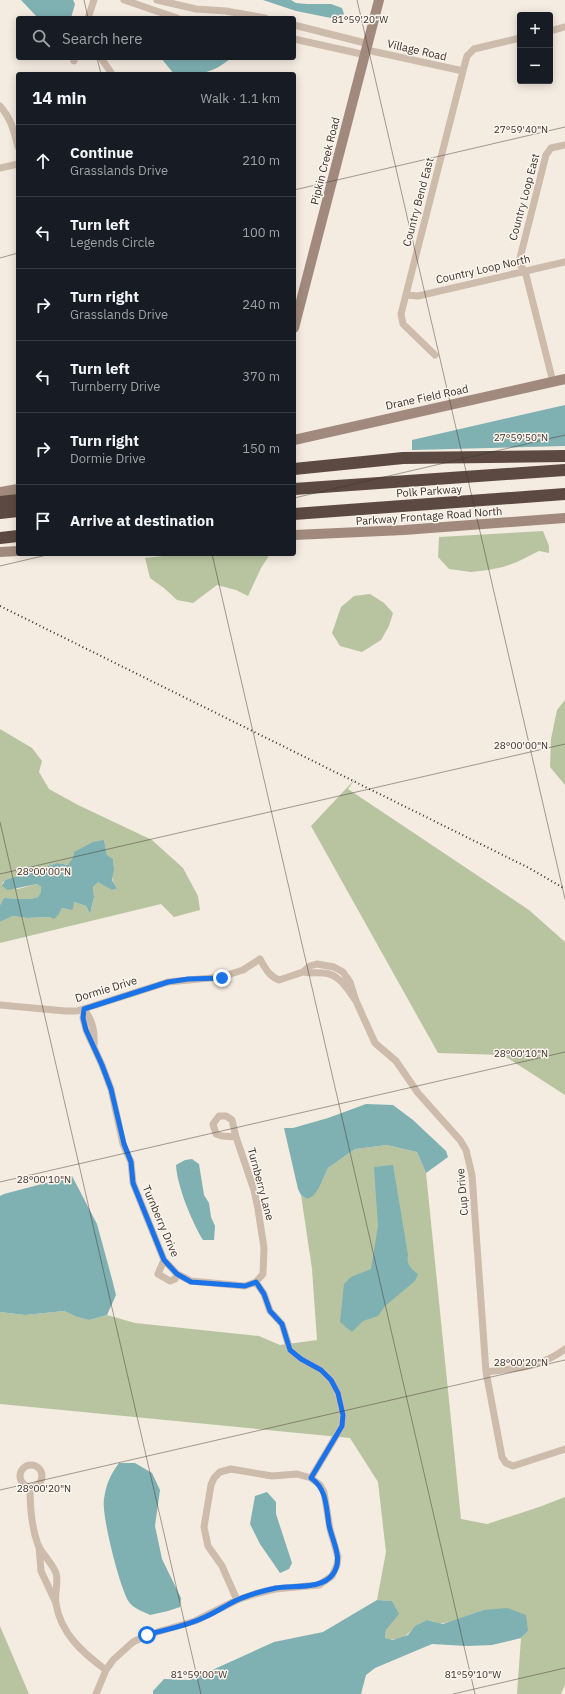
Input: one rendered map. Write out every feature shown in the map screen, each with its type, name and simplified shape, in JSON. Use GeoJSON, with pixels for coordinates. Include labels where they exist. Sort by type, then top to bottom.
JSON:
{"type":"FeatureCollection","features":[{"type":"Feature","properties":{"kind":"highway"},"geometry":{"type":"LineString","coordinates":[[296,469],[403,458],[565,456]]}},
{"type":"Feature","properties":{"kind":"highway","name":"Polk Parkway"},"geometry":{"type":"LineString","coordinates":[[296,489],[565,470]]}},
{"type":"Feature","properties":{"kind":"highway","name":"Polk Parkway"},"geometry":{"type":"LineString","coordinates":[[296,514],[565,494]]}},
{"type":"Feature","properties":{"kind":"highway"},"geometry":{"type":"LineString","coordinates":[[0,502],[16,500]]}},
{"type":"Feature","properties":{"kind":"highway"},"geometry":{"type":"LineString","coordinates":[[0,513],[16,512]]}},
{"type":"Feature","properties":{"kind":"highway"},"geometry":{"type":"LineString","coordinates":[[0,538],[16,536]]}},
{"type":"Feature","properties":{"kind":"main road","name":"Pipkin Creek Road"},"geometry":{"type":"LineString","coordinates":[[296,320],[379,0]]}},
{"type":"Feature","properties":{"kind":"main road","name":"Drane Field Road"},"geometry":{"type":"LineString","coordinates":[[296,440],[565,379]]}},
{"type":"Feature","properties":{"kind":"main road"},"geometry":{"type":"LineString","coordinates":[[0,492],[16,489]]}},
{"type":"Feature","properties":{"kind":"main road","name":"Parkway Frontage Road North"},"geometry":{"type":"LineString","coordinates":[[296,535],[404,530],[565,518]]}},
{"type":"Feature","properties":{"kind":"main road"},"geometry":{"type":"LineString","coordinates":[[0,552],[16,551]]}},
{"type":"Feature","properties":{"kind":"street"},"geometry":{"type":"LineString","coordinates":[[89,16],[94,0]]}},
{"type":"Feature","properties":{"kind":"street"},"geometry":{"type":"LineString","coordinates":[[124,0],[172,16]]}},
{"type":"Feature","properties":{"kind":"street"},"geometry":{"type":"LineString","coordinates":[[157,0],[196,9],[226,11],[254,16]]}},
{"type":"Feature","properties":{"kind":"street"},"geometry":{"type":"LineString","coordinates":[[296,26],[367,50]]}},
{"type":"Feature","properties":{"kind":"street"},"geometry":{"type":"LineString","coordinates":[[553,30],[565,27]]}},
{"type":"Feature","properties":{"kind":"street"},"geometry":{"type":"LineString","coordinates":[[296,39],[367,50]]}},
{"type":"Feature","properties":{"kind":"street","name":"Country Bend East"},"geometry":{"type":"LineString","coordinates":[[435,355],[403,324],[401,314],[463,72],[470,52],[478,47],[517,39]]}},
{"type":"Feature","properties":{"kind":"street","name":"Village Road"},"geometry":{"type":"LineString","coordinates":[[367,50],[463,72]]}},
{"type":"Feature","properties":{"kind":"street"},"geometry":{"type":"LineString","coordinates":[[102,60],[111,72]]}},
{"type":"Feature","properties":{"kind":"street"},"geometry":{"type":"LineString","coordinates":[[0,106],[13,125],[16,138]]}},
{"type":"Feature","properties":{"kind":"street","name":"Country Loop East"},"geometry":{"type":"LineString","coordinates":[[552,382],[525,271],[520,265],[520,258],[546,155],[548,151],[565,145]]}},
{"type":"Feature","properties":{"kind":"street"},"geometry":{"type":"LineString","coordinates":[[0,168],[16,164]]}},
{"type":"Feature","properties":{"kind":"street","name":"Country Loop North"},"geometry":{"type":"LineString","coordinates":[[406,295],[418,296],[565,262]]}},
{"type":"Feature","properties":{"kind":"street","name":"Dormie Drive"},"geometry":{"type":"LineString","coordinates":[[0,1005],[65,1011],[84,1009],[168,982],[188,979],[222,978],[243,970],[260,959],[268,973],[273,978],[279,980],[303,972]]}},
{"type":"Feature","properties":{"kind":"street"},"geometry":{"type":"LineString","coordinates":[[303,972],[310,966],[317,964],[332,966],[343,972],[350,982],[356,1001]]}},
{"type":"Feature","properties":{"kind":"street"},"geometry":{"type":"LineString","coordinates":[[329,974],[332,966]]}},
{"type":"Feature","properties":{"kind":"street"},"geometry":{"type":"LineString","coordinates":[[303,972],[310,974],[324,973],[334,976],[344,984],[356,1001]]}},
{"type":"Feature","properties":{"kind":"street","name":"Cup Drive"},"geometry":{"type":"LineString","coordinates":[[356,1001],[375,1043],[396,1061],[418,1093],[460,1140],[466,1150],[472,1175],[486,1372],[502,1457],[512,1466],[565,1449]]}},
{"type":"Feature","properties":{"kind":"street","name":"Turnberry Drive"},"geometry":{"type":"LineString","coordinates":[[84,1009],[83,1018],[86,1030],[111,1089],[124,1144],[131,1162],[133,1183],[164,1260],[177,1274],[197,1283],[245,1286],[256,1282]]}},
{"type":"Feature","properties":{"kind":"street","name":"Turnberry Lane"},"geometry":{"type":"LineString","coordinates":[[236,1137],[254,1190],[261,1227],[264,1268],[263,1274],[256,1282]]}},
{"type":"Feature","properties":{"kind":"street"},"geometry":{"type":"LineString","coordinates":[[164,1260],[158,1274],[170,1281],[175,1279],[177,1274]]}},
{"type":"Feature","properties":{"kind":"street"},"geometry":{"type":"LineString","coordinates":[[256,1282],[264,1294],[270,1311],[282,1324],[290,1350],[301,1359],[321,1370],[331,1380],[338,1393],[343,1415],[342,1426],[311,1478]]}},
{"type":"Feature","properties":{"kind":"street"},"geometry":{"type":"LineString","coordinates":[[486,1372],[532,1366],[542,1363],[565,1348]]}},
{"type":"Feature","properties":{"kind":"street"},"geometry":{"type":"LineString","coordinates":[[96,1694],[106,1670],[113,1660],[133,1642],[147,1635],[205,1617],[237,1600],[275,1588],[319,1585],[332,1576],[337,1565],[338,1557],[330,1529],[324,1492],[320,1485],[311,1478],[297,1474],[272,1476],[231,1469],[220,1472],[213,1479],[204,1527],[208,1546],[222,1566],[237,1600]]}},
{"type":"Feature","properties":{"kind":"street"},"geometry":{"type":"LineString","coordinates":[[30,1488],[31,1520],[39,1546],[42,1571],[56,1603],[64,1627],[74,1644],[86,1656],[106,1670]]}},
{"type":"Feature","properties":{"kind":"street"},"geometry":{"type":"LineString","coordinates":[[39,1546],[56,1574],[56,1603]]}},
{"type":"Feature","properties":{"kind":"green space"},"geometry":{"type":"Polygon","coordinates":[[[543,531],[549,546],[549,553],[539,551],[503,567],[471,572],[449,569],[438,557],[439,537],[543,531]]]}},
{"type":"Feature","properties":{"kind":"green space"},"geometry":{"type":"Polygon","coordinates":[[[163,556],[269,556],[261,568],[248,596],[236,590],[217,585],[193,603],[177,600],[150,578],[145,558],[163,556]]]}},
{"type":"Feature","properties":{"kind":"green space"},"geometry":{"type":"Polygon","coordinates":[[[370,594],[384,603],[393,613],[389,626],[381,640],[362,652],[340,646],[332,633],[341,607],[354,596],[370,594]]]}},
{"type":"Feature","properties":{"kind":"green space"},"geometry":{"type":"Polygon","coordinates":[[[565,700],[565,785],[550,767],[551,739],[557,710],[565,700]]]}},
{"type":"Feature","properties":{"kind":"green space"},"geometry":{"type":"Polygon","coordinates":[[[0,729],[32,748],[42,761],[39,772],[49,789],[78,805],[152,840],[183,868],[198,896],[200,910],[174,917],[161,904],[0,943],[0,922],[13,916],[27,918],[50,917],[59,914],[62,908],[71,910],[74,902],[86,906],[90,914],[94,897],[93,887],[98,881],[112,890],[117,889],[112,877],[113,859],[107,855],[104,840],[73,855],[68,865],[57,863],[5,880],[2,884],[18,889],[37,884],[41,887],[41,892],[38,897],[34,898],[4,898],[0,905],[0,729]]]}},
{"type":"Feature","properties":{"kind":"green space"},"geometry":{"type":"Polygon","coordinates":[[[356,778],[348,789],[529,910],[565,942],[565,1095],[503,1055],[438,1053],[311,826],[356,778]]]}},
{"type":"Feature","properties":{"kind":"green space"},"geometry":{"type":"Polygon","coordinates":[[[387,1145],[417,1152],[426,1173],[461,1519],[487,1524],[565,1497],[565,1685],[561,1694],[517,1694],[521,1638],[528,1631],[483,1610],[454,1621],[444,1623],[426,1621],[420,1623],[404,1637],[399,1639],[385,1638],[386,1630],[398,1614],[392,1601],[377,1600],[386,1552],[378,1482],[350,1438],[0,1404],[0,1312],[25,1315],[64,1311],[77,1317],[89,1320],[107,1315],[135,1323],[259,1336],[280,1345],[317,1340],[312,1269],[301,1195],[307,1199],[319,1188],[328,1168],[355,1149],[387,1145]]]}},
{"type":"Feature","properties":{"kind":"green space"},"geometry":{"type":"Polygon","coordinates":[[[0,1626],[29,1694],[0,1694],[0,1626]]]}},
{"type":"Feature","properties":{"kind":"water"},"geometry":{"type":"Polygon","coordinates":[[[21,0],[73,0],[75,4],[72,16],[36,16],[21,0]]]}},
{"type":"Feature","properties":{"kind":"water"},"geometry":{"type":"Polygon","coordinates":[[[263,0],[291,0],[296,3],[331,4],[342,8],[344,14],[336,19],[296,11],[263,0]]]}},
{"type":"Feature","properties":{"kind":"water"},"geometry":{"type":"Polygon","coordinates":[[[163,60],[229,60],[211,71],[172,72],[163,60]]]}},
{"type":"Feature","properties":{"kind":"water"},"geometry":{"type":"Polygon","coordinates":[[[565,405],[565,446],[412,450],[412,440],[565,405]]]}},
{"type":"Feature","properties":{"kind":"water"},"geometry":{"type":"Polygon","coordinates":[[[104,840],[107,855],[113,859],[114,869],[112,880],[117,889],[112,890],[98,882],[93,887],[94,897],[90,914],[86,906],[74,902],[73,909],[62,908],[54,919],[50,917],[27,918],[13,916],[0,922],[0,905],[4,898],[34,898],[38,897],[41,892],[41,887],[37,884],[8,890],[2,886],[5,880],[57,863],[68,865],[74,852],[93,842],[104,840]]]}},
{"type":"Feature","properties":{"kind":"water"},"geometry":{"type":"Polygon","coordinates":[[[366,1104],[393,1105],[413,1120],[446,1151],[448,1157],[426,1173],[417,1152],[387,1145],[355,1149],[328,1168],[319,1188],[313,1196],[307,1199],[301,1195],[298,1189],[284,1128],[293,1128],[328,1118],[366,1104]]]}},
{"type":"Feature","properties":{"kind":"water"},"geometry":{"type":"Polygon","coordinates":[[[192,1159],[199,1164],[204,1195],[209,1203],[211,1217],[215,1226],[214,1240],[203,1240],[194,1224],[179,1183],[176,1165],[185,1160],[192,1159]]]}},
{"type":"Feature","properties":{"kind":"water"},"geometry":{"type":"Polygon","coordinates":[[[393,1165],[408,1255],[408,1264],[418,1274],[415,1281],[385,1306],[378,1316],[363,1321],[352,1332],[340,1322],[344,1284],[351,1277],[371,1269],[378,1226],[374,1167],[393,1165]]]}},
{"type":"Feature","properties":{"kind":"water"},"geometry":{"type":"Polygon","coordinates":[[[72,1176],[97,1224],[112,1279],[116,1295],[107,1315],[89,1320],[77,1317],[64,1311],[25,1315],[0,1312],[0,1196],[72,1176]]]}},
{"type":"Feature","properties":{"kind":"water"},"geometry":{"type":"Polygon","coordinates":[[[119,1463],[135,1463],[152,1473],[160,1490],[155,1526],[162,1559],[181,1598],[180,1607],[150,1615],[133,1606],[125,1594],[108,1535],[104,1507],[107,1485],[119,1463]]]}},
{"type":"Feature","properties":{"kind":"water"},"geometry":{"type":"Polygon","coordinates":[[[267,1492],[276,1502],[276,1514],[292,1563],[289,1569],[280,1573],[260,1544],[250,1524],[255,1496],[267,1492]]]}},
{"type":"Feature","properties":{"kind":"water"},"geometry":{"type":"Polygon","coordinates":[[[377,1600],[392,1601],[399,1614],[386,1630],[385,1638],[393,1640],[408,1635],[415,1626],[427,1620],[443,1624],[483,1610],[507,1608],[526,1615],[528,1631],[521,1638],[492,1645],[467,1646],[432,1644],[375,1668],[366,1675],[361,1694],[153,1694],[153,1691],[164,1679],[190,1680],[274,1642],[323,1632],[377,1600]]]}},
{"type":"Feature","properties":{"kind":"railway"},"geometry":{"type":"LineString","coordinates":[[0,606],[529,868],[565,889]]}},
{"type":"Feature","properties":{"kind":"route"},"geometry":{"type":"LineString","coordinates":[[147,1635],[195,1621],[237,1600],[275,1588],[319,1585],[332,1576],[337,1565],[338,1557],[327,1516],[324,1492],[320,1485],[311,1478],[340,1432],[342,1426],[343,1415],[338,1393],[327,1375],[314,1365],[295,1355],[290,1350],[282,1324],[270,1311],[264,1294],[256,1282],[251,1286],[191,1282],[177,1274],[164,1260],[133,1183],[131,1162],[124,1144],[111,1089],[86,1030],[83,1018],[84,1009],[168,982],[188,979],[222,978]]}}]}
